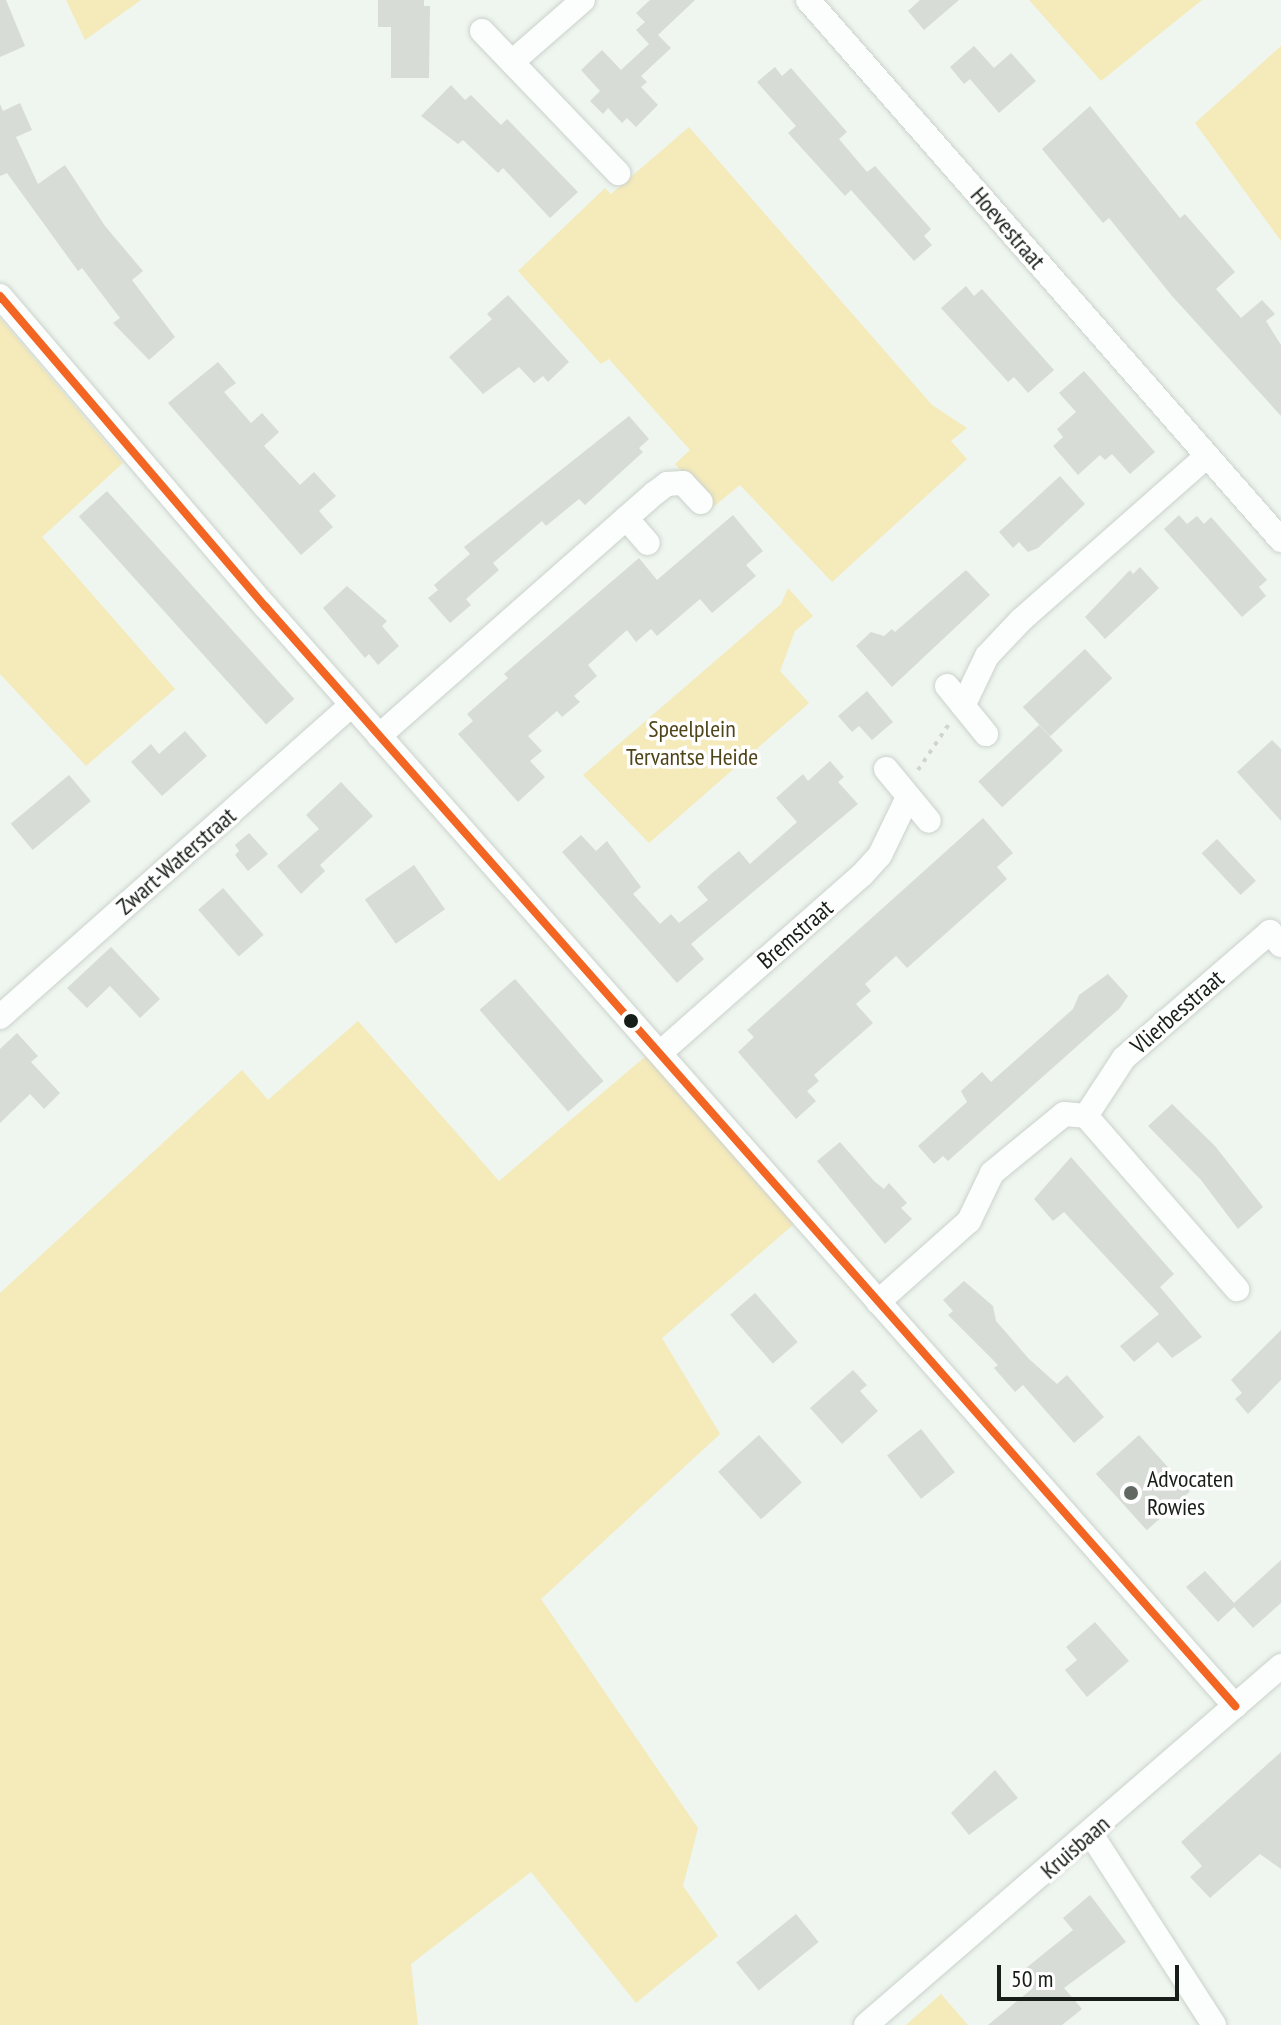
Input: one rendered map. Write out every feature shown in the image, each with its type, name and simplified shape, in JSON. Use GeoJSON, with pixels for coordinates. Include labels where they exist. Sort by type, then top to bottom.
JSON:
{"type":"FeatureCollection","features":[{"type":"Feature","properties":{"kind":"street"},"geometry":{"type":"LineString","coordinates":[[512,62],[583,0]]}},
{"type":"Feature","properties":{"kind":"street","name":"Hoevestraat"},"geometry":{"type":"LineString","coordinates":[[808,0],[1281,540]]}},
{"type":"Feature","properties":{"kind":"street"},"geometry":{"type":"LineString","coordinates":[[482,31],[618,173]]}},
{"type":"Feature","properties":{"kind":"street"},"geometry":{"type":"LineString","coordinates":[[0,296],[379,736],[1235,1706]]}},
{"type":"Feature","properties":{"kind":"street"},"geometry":{"type":"LineString","coordinates":[[963,706],[987,656],[1021,620],[1207,456]]}},
{"type":"Feature","properties":{"kind":"street"},"geometry":{"type":"LineString","coordinates":[[379,736],[667,484],[683,483],[701,502]]}},
{"type":"Feature","properties":{"kind":"street"},"geometry":{"type":"LineString","coordinates":[[626,518],[648,543]]}},
{"type":"Feature","properties":{"kind":"street"},"geometry":{"type":"LineString","coordinates":[[947,686],[986,734]]}},
{"type":"Feature","properties":{"kind":"street","name":"Zwart-Waterstraat"},"geometry":{"type":"LineString","coordinates":[[0,1017],[352,705]]}},
{"type":"Feature","properties":{"kind":"street"},"geometry":{"type":"LineString","coordinates":[[886,769],[929,821]]}},
{"type":"Feature","properties":{"kind":"street","name":"Bremstraat"},"geometry":{"type":"LineString","coordinates":[[660,1053],[862,875],[880,855],[908,797]]}},
{"type":"Feature","properties":{"kind":"street","name":"Vlierbesstraat"},"geometry":{"type":"LineString","coordinates":[[1086,1116],[1135,1048],[1270,932],[1281,945]]}},
{"type":"Feature","properties":{"kind":"street"},"geometry":{"type":"LineString","coordinates":[[878,1302],[969,1221],[992,1173],[1064,1114],[1086,1116],[1237,1289]]}},
{"type":"Feature","properties":{"kind":"street","name":"Kruisbaan"},"geometry":{"type":"LineString","coordinates":[[866,2025],[1091,1834],[1281,1666]]}},
{"type":"Feature","properties":{"kind":"street"},"geometry":{"type":"LineString","coordinates":[[1091,1834],[1214,2025]]}},
{"type":"Feature","properties":{"kind":"path"},"geometry":{"type":"LineString","coordinates":[[908,797],[910,784],[963,706]]}},
{"type":"Feature","properties":{"kind":"green space"},"geometry":{"type":"Polygon","coordinates":[[[66,0],[141,0],[85,40],[66,0]]]}},
{"type":"Feature","properties":{"kind":"green space"},"geometry":{"type":"Polygon","coordinates":[[[1029,0],[1202,0],[1101,81],[1029,0]]]}},
{"type":"Feature","properties":{"kind":"green space"},"geometry":{"type":"Polygon","coordinates":[[[1281,46],[1281,241],[1195,123],[1281,46]]]}},
{"type":"Feature","properties":{"kind":"green space"},"geometry":{"type":"Polygon","coordinates":[[[689,127],[932,405],[967,428],[951,441],[967,459],[832,582],[740,485],[713,507],[675,464],[690,450],[609,359],[601,364],[518,271],[605,188],[611,194],[689,127]]]}},
{"type":"Feature","properties":{"kind":"green space"},"geometry":{"type":"Polygon","coordinates":[[[0,318],[123,463],[42,537],[175,689],[86,766],[0,674],[0,318]]]}},
{"type":"Feature","properties":{"kind":"green space","name":"Speelplein Tervantse Heide"},"geometry":{"type":"Polygon","coordinates":[[[788,588],[813,616],[795,631],[780,671],[809,703],[649,843],[583,775],[781,604],[788,588]]]}},
{"type":"Feature","properties":{"kind":"green space"},"geometry":{"type":"Polygon","coordinates":[[[358,1021],[499,1181],[647,1055],[794,1224],[662,1338],[720,1434],[541,1599],[698,1828],[683,1886],[718,1936],[636,2003],[531,1872],[411,1964],[418,2025],[0,2025],[0,1293],[242,1070],[268,1100],[358,1021]]]}},
{"type":"Feature","properties":{"kind":"green space"},"geometry":{"type":"Polygon","coordinates":[[[941,1994],[968,2025],[906,2025],[941,1994]]]}},
{"type":"Feature","properties":{"kind":"building"},"geometry":{"type":"Polygon","coordinates":[[[0,0],[6,0],[25,46],[0,57],[0,0]]]}},
{"type":"Feature","properties":{"kind":"building"},"geometry":{"type":"Polygon","coordinates":[[[378,0],[424,0],[424,6],[430,6],[429,78],[391,78],[391,27],[378,27],[378,0]]]}},
{"type":"Feature","properties":{"kind":"building"},"geometry":{"type":"Polygon","coordinates":[[[650,0],[695,0],[658,35],[671,48],[641,76],[647,82],[641,87],[658,105],[636,127],[627,118],[622,123],[608,108],[603,114],[590,101],[600,91],[581,70],[602,50],[621,70],[649,44],[636,30],[645,22],[636,13],[650,0]]]}},
{"type":"Feature","properties":{"kind":"building"},"geometry":{"type":"Polygon","coordinates":[[[920,0],[959,0],[924,30],[908,11],[920,0]]]}},
{"type":"Feature","properties":{"kind":"building"},"geometry":{"type":"Polygon","coordinates":[[[974,46],[994,68],[1011,53],[1036,81],[999,113],[970,79],[964,84],[950,67],[974,46]]]}},
{"type":"Feature","properties":{"kind":"building"},"geometry":{"type":"Polygon","coordinates":[[[775,67],[782,76],[791,68],[847,132],[839,139],[867,172],[875,166],[931,229],[924,236],[932,245],[914,261],[851,190],[845,196],[788,133],[796,126],[757,82],[775,67]]]}},
{"type":"Feature","properties":{"kind":"building"},"geometry":{"type":"Polygon","coordinates":[[[451,85],[465,100],[471,95],[501,125],[507,119],[578,192],[550,218],[503,168],[498,173],[463,140],[458,144],[421,116],[451,85]]]}},
{"type":"Feature","properties":{"kind":"building"},"geometry":{"type":"Polygon","coordinates":[[[20,103],[32,130],[16,137],[38,184],[65,165],[105,226],[143,271],[132,280],[175,337],[149,360],[113,323],[120,318],[82,268],[78,271],[7,173],[0,176],[0,104],[3,111],[20,103]]]}},
{"type":"Feature","properties":{"kind":"building"},"geometry":{"type":"Polygon","coordinates":[[[1090,106],[1180,218],[1185,214],[1235,272],[1216,289],[1241,318],[1262,300],[1275,314],[1266,321],[1281,345],[1281,416],[1172,296],[1109,218],[1103,223],[1042,149],[1090,106]]]}},
{"type":"Feature","properties":{"kind":"building"},"geometry":{"type":"Polygon","coordinates":[[[966,286],[974,296],[982,289],[1054,370],[1028,393],[1014,377],[1008,382],[941,308],[966,286]]]}},
{"type":"Feature","properties":{"kind":"building"},"geometry":{"type":"Polygon","coordinates":[[[508,295],[569,362],[548,382],[543,376],[534,383],[519,367],[483,394],[449,357],[492,319],[487,314],[508,295]]]}},
{"type":"Feature","properties":{"kind":"building"},"geometry":{"type":"Polygon","coordinates":[[[218,362],[236,383],[224,392],[251,423],[262,413],[279,432],[264,446],[300,485],[314,472],[336,496],[319,511],[333,527],[301,555],[168,403],[218,362]]]}},
{"type":"Feature","properties":{"kind":"building"},"geometry":{"type":"Polygon","coordinates":[[[1084,371],[1155,452],[1130,474],[1112,454],[1105,460],[1100,455],[1078,475],[1053,446],[1063,437],[1057,429],[1076,412],[1059,393],[1084,371]]]}},
{"type":"Feature","properties":{"kind":"building"},"geometry":{"type":"Polygon","coordinates":[[[629,416],[649,439],[639,448],[643,452],[585,505],[579,499],[546,526],[542,521],[493,563],[499,570],[466,599],[471,605],[450,623],[428,598],[438,590],[434,585],[470,554],[464,547],[629,416]]]}},
{"type":"Feature","properties":{"kind":"building"},"geometry":{"type":"Polygon","coordinates":[[[1060,476],[1085,504],[1038,548],[1028,552],[1019,542],[1013,548],[999,532],[1060,476]]]}},
{"type":"Feature","properties":{"kind":"building"},"geometry":{"type":"Polygon","coordinates":[[[107,491],[294,699],[266,725],[79,516],[107,491]]]}},
{"type":"Feature","properties":{"kind":"building"},"geometry":{"type":"Polygon","coordinates":[[[733,515],[763,551],[746,565],[756,576],[712,613],[700,599],[657,636],[651,629],[636,642],[627,630],[588,665],[597,676],[574,696],[580,702],[562,717],[557,711],[528,736],[542,751],[530,761],[545,777],[518,802],[458,734],[473,721],[467,714],[508,678],[504,674],[639,558],[657,580],[733,515]]]}},
{"type":"Feature","properties":{"kind":"building"},"geometry":{"type":"Polygon","coordinates":[[[1179,515],[1187,524],[1197,516],[1204,524],[1211,517],[1267,580],[1259,587],[1266,596],[1242,617],[1164,529],[1179,515]]]}},
{"type":"Feature","properties":{"kind":"building"},"geometry":{"type":"Polygon","coordinates":[[[1140,567],[1159,588],[1105,639],[1085,617],[1130,570],[1133,574],[1140,567]]]}},
{"type":"Feature","properties":{"kind":"building"},"geometry":{"type":"Polygon","coordinates":[[[966,570],[990,595],[892,687],[856,646],[871,632],[884,636],[892,629],[895,632],[966,570]]]}},
{"type":"Feature","properties":{"kind":"building"},"geometry":{"type":"Polygon","coordinates":[[[347,586],[387,621],[382,626],[399,646],[378,665],[369,654],[365,658],[323,608],[347,586]]]}},
{"type":"Feature","properties":{"kind":"building"},"geometry":{"type":"Polygon","coordinates":[[[1085,649],[1112,678],[1050,736],[1023,707],[1085,649]]]}},
{"type":"Feature","properties":{"kind":"building"},"geometry":{"type":"Polygon","coordinates":[[[867,691],[893,722],[872,740],[859,726],[852,732],[838,716],[867,691]]]}},
{"type":"Feature","properties":{"kind":"building"},"geometry":{"type":"Polygon","coordinates":[[[1039,725],[1063,751],[1002,807],[978,782],[1039,725]]]}},
{"type":"Feature","properties":{"kind":"building"},"geometry":{"type":"Polygon","coordinates":[[[185,731],[207,756],[162,796],[131,762],[151,744],[159,754],[185,731]]]}},
{"type":"Feature","properties":{"kind":"building"},"geometry":{"type":"Polygon","coordinates":[[[1272,740],[1281,749],[1281,821],[1237,772],[1272,740]]]}},
{"type":"Feature","properties":{"kind":"building"},"geometry":{"type":"Polygon","coordinates":[[[830,761],[844,777],[838,782],[858,804],[691,944],[704,959],[677,983],[562,852],[581,835],[596,851],[607,841],[641,887],[633,894],[660,924],[671,914],[679,923],[708,900],[697,887],[711,874],[739,851],[750,864],[797,822],[776,798],[803,774],[808,781],[830,761]]]}},
{"type":"Feature","properties":{"kind":"building"},"geometry":{"type":"Polygon","coordinates":[[[69,775],[91,801],[33,850],[11,824],[69,775]]]}},
{"type":"Feature","properties":{"kind":"building"},"geometry":{"type":"Polygon","coordinates":[[[341,782],[373,816],[320,865],[325,871],[301,894],[277,866],[319,829],[306,815],[341,782]]]}},
{"type":"Feature","properties":{"kind":"building"},"geometry":{"type":"Polygon","coordinates":[[[983,818],[1013,853],[997,867],[1007,879],[907,968],[896,956],[865,984],[871,991],[856,1004],[873,1023],[814,1075],[819,1081],[807,1091],[816,1101],[796,1119],[738,1052],[754,1037],[747,1030],[983,818]]]}},
{"type":"Feature","properties":{"kind":"building"},"geometry":{"type":"Polygon","coordinates":[[[249,833],[268,854],[248,871],[235,855],[239,851],[235,845],[249,833]]]}},
{"type":"Feature","properties":{"kind":"building"},"geometry":{"type":"Polygon","coordinates":[[[1217,839],[1256,881],[1241,895],[1202,853],[1217,839]]]}},
{"type":"Feature","properties":{"kind":"building"},"geometry":{"type":"Polygon","coordinates":[[[414,865],[445,909],[396,944],[365,899],[414,865]]]}},
{"type":"Feature","properties":{"kind":"building"},"geometry":{"type":"Polygon","coordinates":[[[223,888],[264,935],[239,956],[198,910],[223,888]]]}},
{"type":"Feature","properties":{"kind":"building"},"geometry":{"type":"Polygon","coordinates":[[[111,947],[160,999],[140,1018],[110,986],[87,1008],[67,988],[111,947]]]}},
{"type":"Feature","properties":{"kind":"building"},"geometry":{"type":"Polygon","coordinates":[[[1108,974],[1128,996],[1120,1008],[948,1161],[943,1156],[934,1164],[918,1146],[967,1102],[961,1091],[982,1072],[991,1082],[1073,1009],[1079,995],[1108,974]]]}},
{"type":"Feature","properties":{"kind":"building"},"geometry":{"type":"Polygon","coordinates":[[[515,979],[604,1081],[568,1112],[480,1010],[515,979]]]}},
{"type":"Feature","properties":{"kind":"building"},"geometry":{"type":"Polygon","coordinates":[[[17,1033],[38,1056],[31,1062],[60,1093],[44,1109],[30,1094],[0,1123],[0,1049],[17,1033]]]}},
{"type":"Feature","properties":{"kind":"building"},"geometry":{"type":"Polygon","coordinates":[[[1172,1104],[1215,1146],[1263,1207],[1238,1229],[1201,1180],[1148,1126],[1172,1104]]]}},
{"type":"Feature","properties":{"kind":"building"},"geometry":{"type":"Polygon","coordinates":[[[840,1142],[874,1181],[884,1189],[889,1183],[907,1203],[901,1208],[912,1219],[885,1244],[817,1161],[840,1142]]]}},
{"type":"Feature","properties":{"kind":"building"},"geometry":{"type":"Polygon","coordinates":[[[1071,1157],[1174,1274],[1160,1287],[1202,1337],[1172,1358],[1158,1342],[1134,1362],[1120,1346],[1159,1314],[1064,1212],[1053,1221],[1034,1199],[1071,1157]]]}},
{"type":"Feature","properties":{"kind":"building"},"geometry":{"type":"Polygon","coordinates":[[[964,1281],[993,1306],[996,1321],[1029,1359],[1057,1384],[1067,1375],[1104,1417],[1074,1443],[1023,1385],[1015,1392],[994,1368],[998,1365],[948,1315],[953,1311],[943,1300],[964,1281]]]}},
{"type":"Feature","properties":{"kind":"building"},"geometry":{"type":"Polygon","coordinates":[[[755,1293],[798,1342],[773,1364],[730,1315],[755,1293]]]}},
{"type":"Feature","properties":{"kind":"building"},"geometry":{"type":"Polygon","coordinates":[[[1281,1330],[1281,1380],[1248,1414],[1235,1399],[1242,1393],[1231,1380],[1281,1330]]]}},
{"type":"Feature","properties":{"kind":"building"},"geometry":{"type":"Polygon","coordinates":[[[853,1370],[867,1385],[860,1391],[878,1411],[842,1444],[810,1408],[853,1370]]]}},
{"type":"Feature","properties":{"kind":"building"},"geometry":{"type":"Polygon","coordinates":[[[921,1429],[955,1472],[921,1499],[887,1455],[921,1429]]]}},
{"type":"Feature","properties":{"kind":"building"},"geometry":{"type":"Polygon","coordinates":[[[759,1435],[802,1483],[761,1519],[718,1472],[759,1435]]]}},
{"type":"Feature","properties":{"kind":"building"},"geometry":{"type":"Polygon","coordinates":[[[1139,1435],[1190,1491],[1147,1530],[1096,1474],[1139,1435]]]}},
{"type":"Feature","properties":{"kind":"building"},"geometry":{"type":"Polygon","coordinates":[[[1281,1560],[1281,1603],[1253,1628],[1234,1607],[1218,1622],[1186,1587],[1205,1571],[1234,1603],[1281,1560]]]}},
{"type":"Feature","properties":{"kind":"building"},"geometry":{"type":"Polygon","coordinates":[[[1095,1622],[1129,1661],[1087,1697],[1065,1670],[1077,1660],[1066,1647],[1095,1622]]]}},
{"type":"Feature","properties":{"kind":"building"},"geometry":{"type":"Polygon","coordinates":[[[1281,1752],[1281,1869],[1260,1854],[1210,1898],[1190,1877],[1202,1866],[1181,1842],[1281,1752]]]}},
{"type":"Feature","properties":{"kind":"building"},"geometry":{"type":"Polygon","coordinates":[[[995,1770],[1018,1798],[969,1835],[951,1813],[995,1770]]]}},
{"type":"Feature","properties":{"kind":"building"},"geometry":{"type":"Polygon","coordinates":[[[1090,1895],[1126,1942],[1064,1988],[1082,2009],[1062,2025],[988,2025],[1033,1988],[1020,1973],[1073,1930],[1063,1918],[1090,1895]]]}},
{"type":"Feature","properties":{"kind":"building"},"geometry":{"type":"Polygon","coordinates":[[[796,1914],[819,1942],[759,1990],[736,1962],[796,1914]]]}},
{"type":"Feature","properties":{"kind":"transit line"},"geometry":{"type":"LineString","coordinates":[[0,296],[265,606],[1235,1706]]}},
{"type":"Feature","properties":{"kind":"place","name":"Advocaten Rowies"},"geometry":{"type":"Point","coordinates":[1131,1493]}}]}
